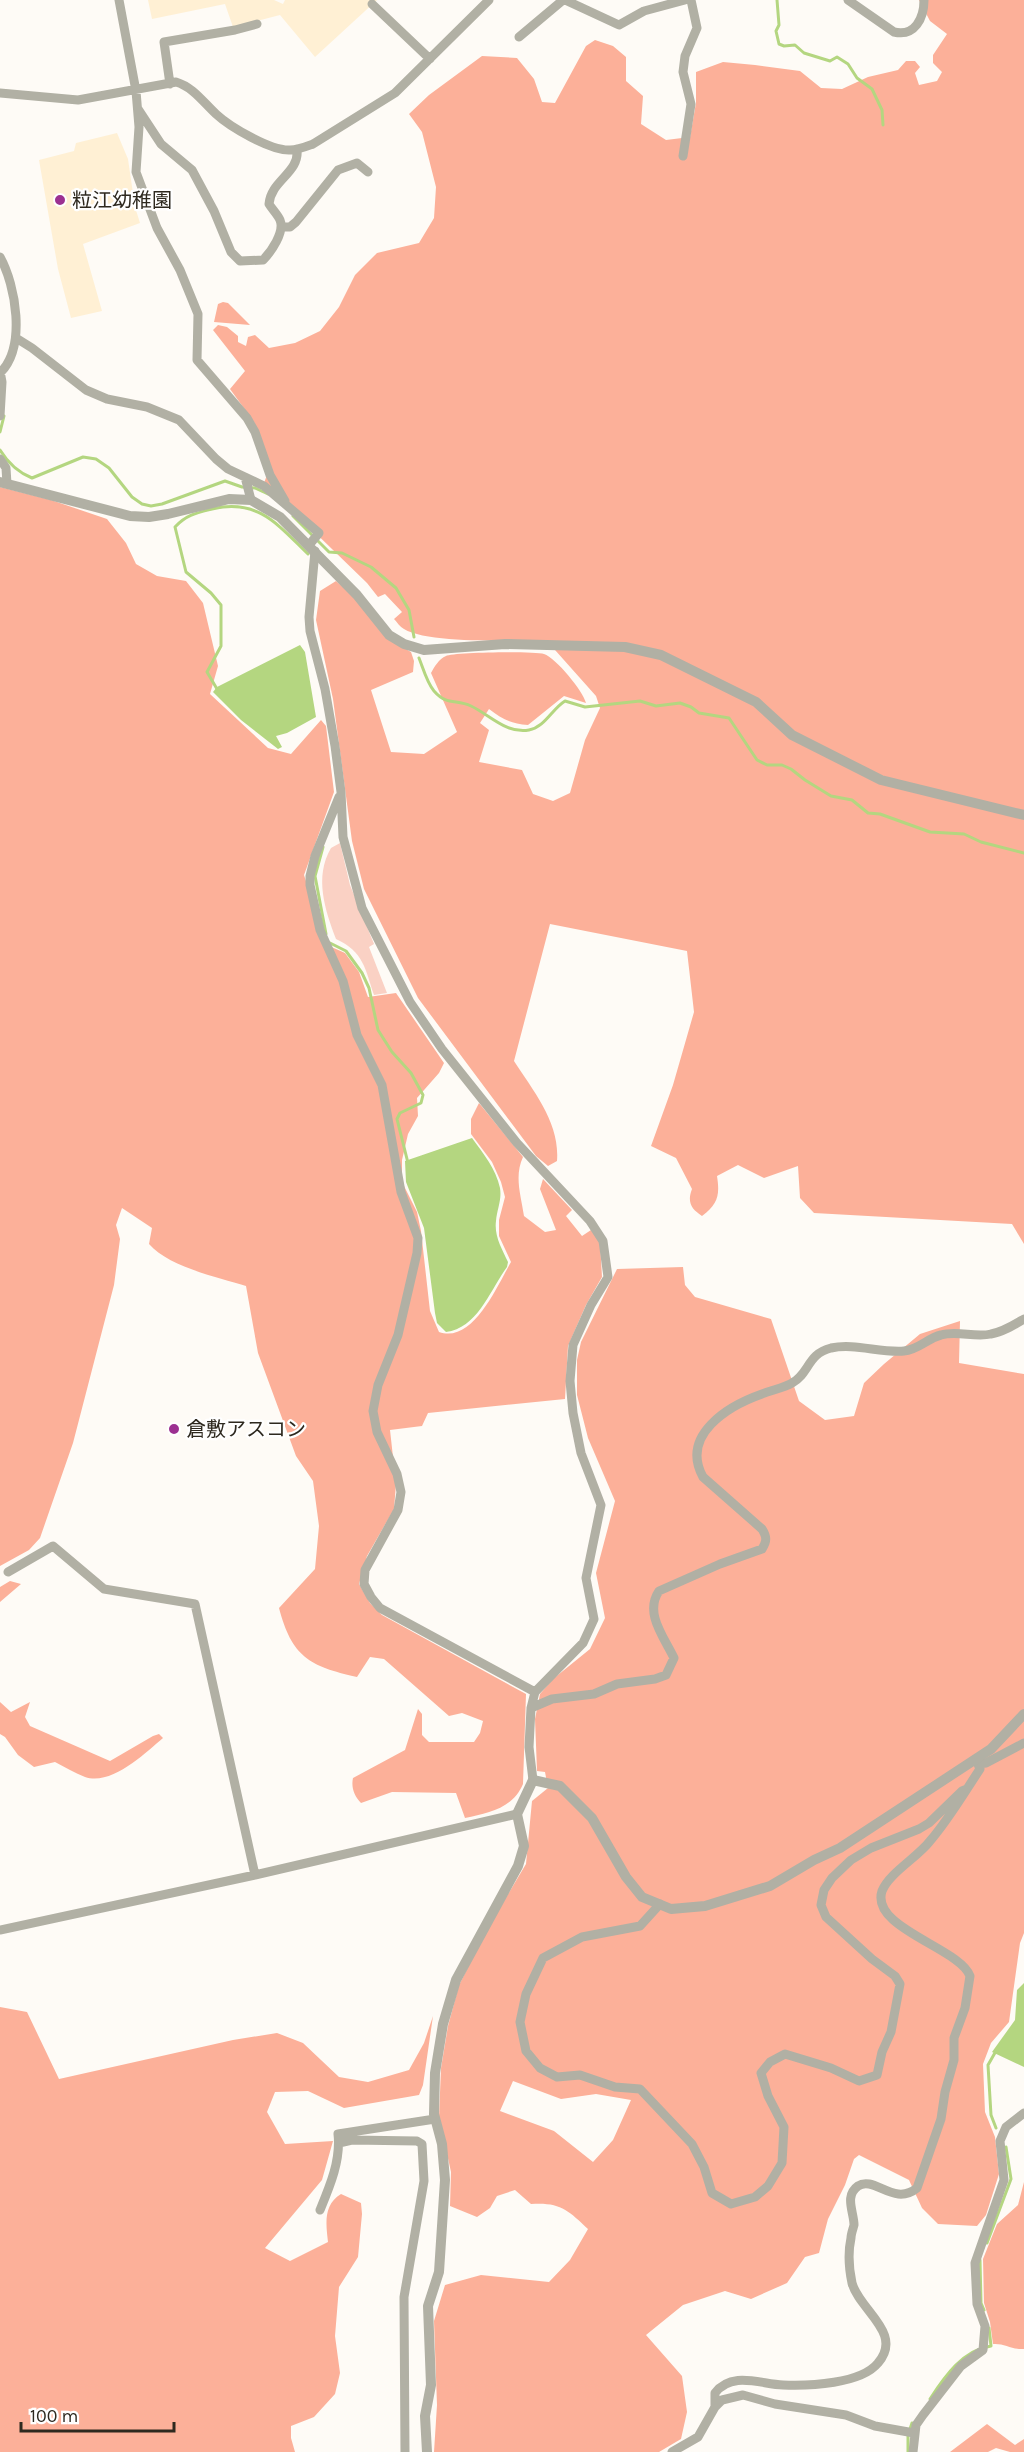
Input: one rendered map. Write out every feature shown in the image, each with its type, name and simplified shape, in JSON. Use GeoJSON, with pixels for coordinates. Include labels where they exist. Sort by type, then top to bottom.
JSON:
{"type":"FeatureCollection","features":[{"type":"Feature","properties":{"kind":"street"},"geometry":{"type":"LineString","coordinates":[[119,0],[136,91],[136,172],[157,228],[180,270],[198,314],[197,360],[247,418],[255,432],[270,475],[285,501]]}},
{"type":"Feature","properties":{"kind":"street"},"geometry":{"type":"LineString","coordinates":[[0,93],[78,100],[176,82],[190,88],[217,115],[237,129],[278,149],[297,149],[313,144],[395,93],[489,0]]}},
{"type":"Feature","properties":{"kind":"street"},"geometry":{"type":"LineString","coordinates":[[519,37],[564,0],[619,25],[644,11],[685,0]]}},
{"type":"Feature","properties":{"kind":"street"},"geometry":{"type":"LineString","coordinates":[[682,156],[691,104],[683,72],[685,56],[697,28],[691,0]]}},
{"type":"Feature","properties":{"kind":"street"},"geometry":{"type":"LineString","coordinates":[[848,0],[894,32],[901,34],[908,33],[915,28],[922,14],[924,0]]}},
{"type":"Feature","properties":{"kind":"street"},"geometry":{"type":"LineString","coordinates":[[372,4],[430,59]]}},
{"type":"Feature","properties":{"kind":"street"},"geometry":{"type":"LineString","coordinates":[[170,84],[164,42],[257,24]]}},
{"type":"Feature","properties":{"kind":"street"},"geometry":{"type":"LineString","coordinates":[[137,108],[160,144],[192,170],[236,259],[263,260],[278,238],[280,220],[269,204],[269,198],[276,184],[296,165],[297,149]]}},
{"type":"Feature","properties":{"kind":"street"},"geometry":{"type":"LineString","coordinates":[[281,227],[290,226],[296,222],[338,170],[357,163],[368,172]]}},
{"type":"Feature","properties":{"kind":"street"},"geometry":{"type":"LineString","coordinates":[[0,257],[9,272],[14,297],[16,338],[10,359],[2,370],[0,416]]}},
{"type":"Feature","properties":{"kind":"street"},"geometry":{"type":"LineString","coordinates":[[16,338],[86,390],[107,399],[147,407],[179,420],[216,459],[280,517],[314,543],[389,635],[404,644],[424,650],[505,644],[625,647],[661,655],[756,702],[792,735],[881,780],[1024,814]]}},
{"type":"Feature","properties":{"kind":"street"},"geometry":{"type":"LineString","coordinates":[[0,459],[6,468],[3,483],[130,516],[149,517],[229,499],[248,488],[264,486],[285,501],[320,533],[314,543],[310,631],[325,689],[341,792],[343,837],[362,908],[410,1002],[442,1049],[516,1143],[590,1221],[603,1241],[608,1277],[591,1305],[573,1345],[570,1381],[573,1413],[581,1453],[602,1505],[585,1578],[594,1619],[583,1643],[535,1692],[531,1708],[529,1747],[533,1780],[517,1814],[524,1846],[518,1866],[456,1980],[443,2024],[435,2073],[435,2119],[442,2144],[445,2180],[439,2272],[428,2306],[431,2385],[425,2416],[427,2452]]}},
{"type":"Feature","properties":{"kind":"street"},"geometry":{"type":"LineString","coordinates":[[341,792],[315,856],[310,885],[320,930],[343,981],[357,1035],[382,1085],[400,1192],[418,1238],[417,1253],[398,1335],[378,1385],[373,1411],[377,1432],[397,1474],[401,1492],[398,1510],[365,1570],[364,1584],[370,1597],[380,1608],[535,1692]]}},
{"type":"Feature","properties":{"kind":"street"},"geometry":{"type":"LineString","coordinates":[[531,1708],[552,1699],[594,1694],[617,1684],[655,1679],[666,1675],[674,1658],[652,1612],[653,1600],[659,1591],[720,1564],[762,1549],[766,1542],[766,1535],[762,1529],[703,1478],[697,1467],[702,1435],[718,1417],[759,1395],[792,1384],[814,1356],[831,1348],[905,1351],[943,1334],[990,1335],[1007,1329],[1024,1319]]}},
{"type":"Feature","properties":{"kind":"street"},"geometry":{"type":"LineString","coordinates":[[8,1572],[53,1546],[104,1589],[195,1604],[255,1875]]}},
{"type":"Feature","properties":{"kind":"street"},"geometry":{"type":"LineString","coordinates":[[533,1780],[560,1786],[592,1818],[626,1877],[642,1897],[671,1909],[705,1906],[770,1886],[814,1860],[840,1848],[978,1761],[1024,1714]]}},
{"type":"Feature","properties":{"kind":"street"},"geometry":{"type":"LineString","coordinates":[[978,1761],[1024,1743]]}},
{"type":"Feature","properties":{"kind":"street"},"geometry":{"type":"LineString","coordinates":[[715,2407],[715,2393],[728,2382],[758,2380],[783,2385],[845,2381],[865,2374],[880,2362],[883,2355],[884,2334],[879,2322],[855,2292],[852,2284],[850,2252],[854,2223],[851,2195],[857,2186],[867,2184],[901,2195],[917,2188],[941,2119],[945,2092],[954,2060],[954,2038],[965,2008],[970,1976],[963,1964],[902,1928],[885,1908],[881,1895],[891,1879],[931,1840],[980,1769],[978,1761]]}},
{"type":"Feature","properties":{"kind":"street"},"geometry":{"type":"LineString","coordinates":[[660,1904],[640,1926],[582,1937],[543,1958],[526,1994],[520,2022],[526,2052],[540,2068],[557,2077],[580,2075],[615,2087],[640,2089],[692,2144],[704,2167],[712,2193],[731,2204],[755,2197],[768,2186],[782,2163],[784,2127],[768,2096],[761,2073],[770,2062],[785,2054],[831,2068],[859,2081],[877,2074],[882,2052],[891,2032],[900,1984],[896,1976],[872,1959],[826,1917],[821,1905],[824,1890],[841,1869],[861,1853],[929,1823],[962,1791],[967,1789]]}},
{"type":"Feature","properties":{"kind":"street"},"geometry":{"type":"LineString","coordinates":[[0,1930],[255,1875],[517,1814]]}},
{"type":"Feature","properties":{"kind":"street"},"geometry":{"type":"LineString","coordinates":[[910,2432],[950,2378],[983,2346],[984,2326],[977,2304],[975,2263],[1004,2180],[1000,2141],[1006,2127],[1024,2113]]}},
{"type":"Feature","properties":{"kind":"street"},"geometry":{"type":"LineString","coordinates":[[320,2210],[340,2152],[338,2134],[435,2119]]}},
{"type":"Feature","properties":{"kind":"street"},"geometry":{"type":"LineString","coordinates":[[339,2144],[352,2140],[417,2141],[422,2144],[424,2181],[404,2297],[405,2452]]}},
{"type":"Feature","properties":{"kind":"street"},"geometry":{"type":"LineString","coordinates":[[672,2452],[698,2437],[715,2407],[722,2400],[743,2395],[785,2406],[846,2415],[875,2426],[910,2432]]}},
{"type":"Feature","properties":{"kind":"street"},"geometry":{"type":"LineString","coordinates":[[910,2432],[913,2452]]}},
{"type":"Feature","properties":{"kind":"shaded area"},"geometry":{"type":"Polygon","coordinates":[[[148,0],[274,0],[283,4],[285,0],[377,0],[315,57],[280,15],[233,27],[225,4],[152,19],[148,0]]]}},
{"type":"Feature","properties":{"kind":"shaded area"},"geometry":{"type":"Polygon","coordinates":[[[919,0],[1024,0],[1024,1244],[1012,1224],[814,1213],[800,1198],[798,1166],[764,1178],[738,1165],[717,1176],[717,1199],[702,1216],[691,1205],[692,1189],[676,1158],[651,1146],[673,1085],[694,1012],[687,951],[550,924],[514,1061],[544,1108],[554,1134],[557,1161],[548,1166],[536,1156],[418,998],[364,889],[352,841],[333,699],[316,620],[320,591],[336,581],[352,595],[386,638],[411,652],[414,661],[413,672],[371,690],[391,752],[424,754],[457,732],[431,673],[443,657],[478,653],[544,654],[568,676],[586,703],[564,696],[528,725],[507,720],[489,709],[480,723],[489,730],[479,762],[522,770],[533,794],[553,801],[570,793],[585,740],[600,708],[596,696],[547,641],[452,639],[416,634],[401,627],[394,619],[402,612],[385,594],[378,597],[367,583],[264,483],[270,467],[254,422],[230,389],[245,371],[213,330],[218,325],[227,327],[238,336],[238,342],[246,346],[248,337],[255,335],[269,348],[295,343],[320,331],[339,307],[355,275],[377,253],[419,243],[434,218],[436,187],[422,132],[409,114],[429,95],[482,56],[517,58],[534,79],[542,102],[555,103],[586,46],[595,40],[613,46],[626,57],[626,81],[643,96],[641,124],[666,140],[690,137],[696,103],[696,72],[723,62],[800,71],[821,88],[842,89],[868,77],[898,70],[906,61],[915,61],[920,67],[915,73],[919,85],[937,81],[942,72],[933,63],[933,55],[947,34],[930,21],[919,0]]]}},
{"type":"Feature","properties":{"kind":"shaded area"},"geometry":{"type":"Polygon","coordinates":[[[117,133],[128,159],[135,207],[140,223],[83,244],[102,311],[71,318],[58,269],[39,160],[74,151],[76,143],[117,133]]]}},
{"type":"Feature","properties":{"kind":"shaded area"},"geometry":{"type":"Polygon","coordinates":[[[228,303],[250,325],[214,322],[218,304],[228,303]]]}},
{"type":"Feature","properties":{"kind":"shaded area"},"geometry":{"type":"Polygon","coordinates":[[[0,487],[51,500],[107,519],[126,543],[136,564],[157,576],[186,581],[203,603],[218,666],[210,694],[268,748],[291,754],[321,720],[326,726],[334,792],[304,875],[327,945],[345,953],[359,972],[368,997],[396,993],[444,1063],[439,1073],[417,1098],[418,1116],[408,1134],[402,1160],[402,1182],[417,1212],[430,1311],[439,1332],[451,1333],[463,1330],[473,1321],[491,1298],[511,1262],[499,1236],[499,1220],[505,1197],[501,1182],[492,1162],[471,1134],[471,1119],[479,1103],[523,1157],[519,1179],[524,1216],[545,1232],[556,1230],[540,1189],[543,1179],[572,1210],[566,1216],[582,1236],[591,1230],[600,1242],[602,1277],[586,1305],[568,1346],[565,1399],[428,1413],[422,1426],[390,1430],[396,1484],[394,1509],[367,1556],[359,1584],[370,1603],[382,1615],[526,1694],[523,1784],[513,1799],[491,1811],[465,1818],[456,1793],[392,1792],[361,1803],[357,1797],[353,1788],[353,1778],[405,1750],[418,1709],[422,1714],[422,1735],[429,1742],[474,1742],[480,1733],[483,1721],[462,1713],[449,1716],[384,1659],[370,1657],[357,1677],[315,1663],[297,1648],[284,1625],[279,1608],[315,1569],[319,1526],[313,1481],[296,1456],[258,1353],[246,1286],[194,1270],[169,1259],[149,1244],[152,1228],[122,1208],[116,1225],[120,1239],[114,1285],[73,1443],[40,1538],[29,1550],[0,1566],[0,487]]]}},
{"type":"Feature","properties":{"kind":"shaded area"},"geometry":{"type":"Polygon","coordinates":[[[300,645],[305,652],[316,717],[287,733],[276,736],[282,747],[278,749],[241,720],[213,692],[217,687],[300,645]]]}},
{"type":"Feature","properties":{"kind":"shaded area"},"geometry":{"type":"Polygon","coordinates":[[[340,843],[350,885],[374,944],[369,947],[387,993],[374,995],[362,962],[352,950],[336,939],[328,917],[323,894],[323,870],[331,848],[340,843]]]}},
{"type":"Feature","properties":{"kind":"shaded area"},"geometry":{"type":"Polygon","coordinates":[[[472,1138],[489,1162],[498,1181],[500,1197],[496,1232],[508,1262],[475,1316],[457,1329],[446,1332],[437,1323],[424,1228],[406,1182],[405,1161],[472,1138]]]}},
{"type":"Feature","properties":{"kind":"shaded area"},"geometry":{"type":"Polygon","coordinates":[[[683,1267],[685,1285],[695,1297],[771,1319],[799,1401],[825,1420],[854,1416],[864,1383],[884,1364],[920,1334],[960,1321],[959,1363],[1024,1374],[1024,1933],[1020,1943],[1009,2022],[991,2043],[983,2064],[985,2112],[995,2137],[999,2174],[986,2215],[977,2226],[938,2224],[922,2208],[909,2180],[859,2155],[854,2159],[845,2185],[828,2219],[819,2253],[805,2257],[787,2283],[751,2299],[725,2291],[683,2305],[646,2335],[682,2376],[687,2412],[681,2439],[659,2452],[434,2452],[437,2405],[434,2321],[445,2285],[481,2275],[549,2282],[570,2260],[588,2229],[563,2209],[549,2204],[531,2204],[515,2190],[497,2196],[490,2208],[477,2217],[450,2206],[451,2172],[439,2117],[441,2068],[448,2026],[459,1985],[489,1926],[526,1864],[532,1801],[548,1788],[545,1772],[537,1771],[535,1719],[540,1694],[553,1679],[590,1649],[605,1618],[596,1573],[615,1501],[588,1438],[577,1395],[577,1360],[581,1342],[617,1269],[683,1267]],[[513,2081],[500,2111],[554,2131],[593,2162],[613,2140],[631,2100],[596,2094],[561,2099],[513,2081]]]}},
{"type":"Feature","properties":{"kind":"shaded area"},"geometry":{"type":"Polygon","coordinates":[[[10,1581],[21,1584],[0,1602],[0,1587],[10,1581]]]}},
{"type":"Feature","properties":{"kind":"shaded area"},"geometry":{"type":"Polygon","coordinates":[[[0,1702],[11,1712],[30,1702],[25,1717],[30,1726],[110,1761],[153,1736],[159,1734],[163,1738],[138,1759],[117,1773],[106,1777],[95,1779],[85,1777],[55,1762],[34,1767],[18,1755],[5,1737],[0,1734],[0,1702]]]}},
{"type":"Feature","properties":{"kind":"shaded area"},"geometry":{"type":"Polygon","coordinates":[[[1024,1983],[1024,2067],[992,2052],[1015,2020],[1017,1990],[1024,1983]]]}},
{"type":"Feature","properties":{"kind":"shaded area"},"geometry":{"type":"Polygon","coordinates":[[[0,2007],[27,2012],[59,2079],[233,2040],[277,2033],[303,2043],[339,2077],[368,2082],[409,2070],[424,2043],[433,2016],[423,2085],[419,2095],[344,2108],[308,2091],[275,2092],[267,2112],[285,2144],[333,2141],[322,2180],[265,2248],[290,2261],[328,2242],[326,2222],[328,2209],[335,2198],[341,2194],[361,2203],[362,2214],[358,2257],[339,2287],[335,2336],[340,2373],[335,2394],[314,2417],[291,2426],[291,2438],[295,2452],[0,2452],[0,2007]]]}},
{"type":"Feature","properties":{"kind":"shaded area"},"geometry":{"type":"Polygon","coordinates":[[[1024,2182],[1024,2349],[1020,2349],[993,2344],[984,2303],[983,2259],[997,2224],[1018,2205],[1024,2182]]]}},
{"type":"Feature","properties":{"kind":"shaded area"},"geometry":{"type":"Polygon","coordinates":[[[987,2424],[1015,2445],[1024,2439],[1024,2452],[1010,2452],[996,2448],[988,2452],[950,2452],[987,2424]]]}},
{"type":"Feature","properties":{"kind":"waterway"},"geometry":{"type":"LineString","coordinates":[[777,0],[779,25],[776,31],[779,44],[795,45],[804,53],[830,61],[837,57],[848,64],[857,78],[872,89],[882,110],[883,125]]}},
{"type":"Feature","properties":{"kind":"waterway"},"geometry":{"type":"LineString","coordinates":[[0,432],[4,416]]}},
{"type":"Feature","properties":{"kind":"waterway"},"geometry":{"type":"LineString","coordinates":[[0,450],[13,467],[32,478],[83,457],[96,459],[109,468],[132,497],[142,504],[151,506],[225,481],[242,487],[255,488],[268,494]]}},
{"type":"Feature","properties":{"kind":"waterway"},"geometry":{"type":"LineString","coordinates":[[217,689],[207,672],[221,646],[221,605],[211,593],[186,572],[175,527],[187,517],[201,512],[242,507],[266,516],[308,554]]}},
{"type":"Feature","properties":{"kind":"waterway"},"geometry":{"type":"LineString","coordinates":[[293,516],[329,552],[342,553],[371,567],[396,588],[409,610],[414,637]]}},
{"type":"Feature","properties":{"kind":"waterway"},"geometry":{"type":"LineString","coordinates":[[419,658],[429,684],[439,696],[471,706],[506,727],[521,730],[535,728],[565,701],[585,707],[640,701],[656,706],[680,703],[699,713],[729,718],[757,760],[767,765],[782,765],[791,769],[831,796],[852,800],[868,813],[880,814],[930,832],[964,834],[981,842],[1024,853]]}},
{"type":"Feature","properties":{"kind":"waterway"},"geometry":{"type":"LineString","coordinates":[[323,847],[315,876],[326,934]]}},
{"type":"Feature","properties":{"kind":"waterway"},"geometry":{"type":"LineString","coordinates":[[330,943],[346,951],[362,973],[369,988],[378,1030],[392,1052],[411,1073],[423,1095],[421,1103],[400,1113],[397,1119],[408,1163]]}},
{"type":"Feature","properties":{"kind":"waterway"},"geometry":{"type":"LineString","coordinates":[[996,2051],[988,2065],[991,2115],[996,2128]]}},
{"type":"Feature","properties":{"kind":"waterway"},"geometry":{"type":"LineString","coordinates":[[987,2243],[1011,2179],[1006,2147]]}},
{"type":"Feature","properties":{"kind":"waterway"},"geometry":{"type":"LineString","coordinates":[[980,2260],[981,2303],[984,2310]]}},
{"type":"Feature","properties":{"kind":"waterway"},"geometry":{"type":"LineString","coordinates":[[930,2399],[963,2358],[981,2348],[991,2346],[989,2328]]}},
{"type":"Feature","properties":{"kind":"waterway"},"geometry":{"type":"LineString","coordinates":[[908,2452],[908,2435],[912,2423]]}},
{"type":"Feature","properties":{"kind":"place","name":"粒江幼稚園"},"geometry":{"type":"Point","coordinates":[60,200]}},
{"type":"Feature","properties":{"kind":"place","name":"倉敷アスコン"},"geometry":{"type":"Point","coordinates":[174,1429]}}]}
